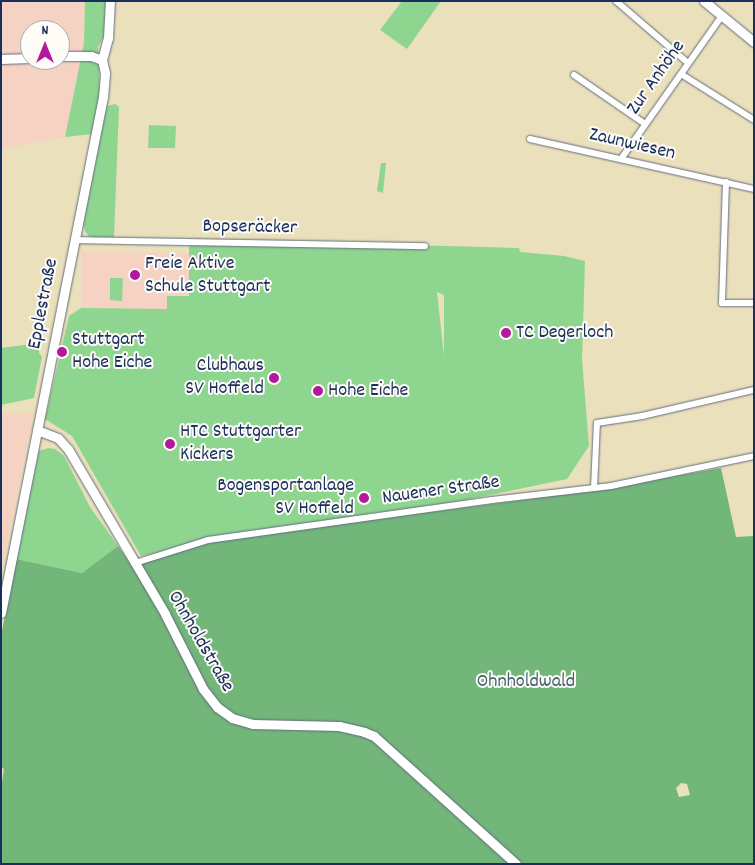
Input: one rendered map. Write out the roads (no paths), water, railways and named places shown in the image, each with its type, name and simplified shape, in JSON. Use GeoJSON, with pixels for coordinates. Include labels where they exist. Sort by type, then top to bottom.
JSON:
{"type":"FeatureCollection","features":[{"type":"Feature","properties":{"kind":"main road","name":"Epplestraße"},"geometry":{"type":"LineString","coordinates":[[1,613],[105,84],[105,65],[102,60],[108,43],[110,1]]}},
{"type":"Feature","properties":{"kind":"main road"},"geometry":{"type":"LineString","coordinates":[[704,1],[721,17],[754,42]]}},
{"type":"Feature","properties":{"kind":"main road"},"geometry":{"type":"LineString","coordinates":[[70,56],[91,56],[102,60]]}},
{"type":"Feature","properties":{"kind":"main road"},"geometry":{"type":"LineString","coordinates":[[1,59],[20,58]]}},
{"type":"Feature","properties":{"kind":"main road","name":"Ohnholdstraße"},"geometry":{"type":"LineString","coordinates":[[37,430],[58,438],[68,449],[182,644],[203,689],[225,714],[253,724],[340,726],[374,736],[516,864]]}},
{"type":"Feature","properties":{"kind":"street"},"geometry":{"type":"LineString","coordinates":[[616,1],[688,63]]}},
{"type":"Feature","properties":{"kind":"street","name":"Zur Anhöhe"},"geometry":{"type":"LineString","coordinates":[[621,159],[721,17]]}},
{"type":"Feature","properties":{"kind":"street"},"geometry":{"type":"LineString","coordinates":[[681,74],[754,120]]}},
{"type":"Feature","properties":{"kind":"street"},"geometry":{"type":"LineString","coordinates":[[574,75],[645,124]]}},
{"type":"Feature","properties":{"kind":"street","name":"Zaunwiesen"},"geometry":{"type":"LineString","coordinates":[[530,139],[754,189]]}},
{"type":"Feature","properties":{"kind":"street"},"geometry":{"type":"LineString","coordinates":[[726,182],[722,303],[754,303]]}},
{"type":"Feature","properties":{"kind":"street","name":"Bopseräcker"},"geometry":{"type":"LineString","coordinates":[[74,240],[425,246]]}},
{"type":"Feature","properties":{"kind":"street"},"geometry":{"type":"LineString","coordinates":[[594,488],[597,423],[642,416],[754,390]]}},
{"type":"Feature","properties":{"kind":"street","name":"Nauener Straße"},"geometry":{"type":"LineString","coordinates":[[135,563],[208,540],[464,503],[594,488],[718,465],[754,456]]}},
{"type":"Feature","properties":{"kind":"place","name":"Freie Aktive Schule Stuttgart"},"geometry":{"type":"Point","coordinates":[135,275]}},
{"type":"Feature","properties":{"kind":"place","name":"TC Degerloch"},"geometry":{"type":"Point","coordinates":[506,333]}},
{"type":"Feature","properties":{"kind":"place","name":"Stuttgart Hohe Eiche"},"geometry":{"type":"Point","coordinates":[62,352]}},
{"type":"Feature","properties":{"kind":"place","name":"Clubhaus SV Hoffeld"},"geometry":{"type":"Point","coordinates":[274,378]}},
{"type":"Feature","properties":{"kind":"place","name":"Hohe Eiche"},"geometry":{"type":"Point","coordinates":[318,391]}},
{"type":"Feature","properties":{"kind":"place","name":"HTC Stuttgarter Kickers"},"geometry":{"type":"Point","coordinates":[170,444]}},
{"type":"Feature","properties":{"kind":"place","name":"Bogensportanlage SV Hoffeld"},"geometry":{"type":"Point","coordinates":[364,498]}},
{"type":"Feature","properties":{"kind":"park label","name":"Ohnholdwald"},"geometry":{"type":"Point","coordinates":[526,682]}}]}
